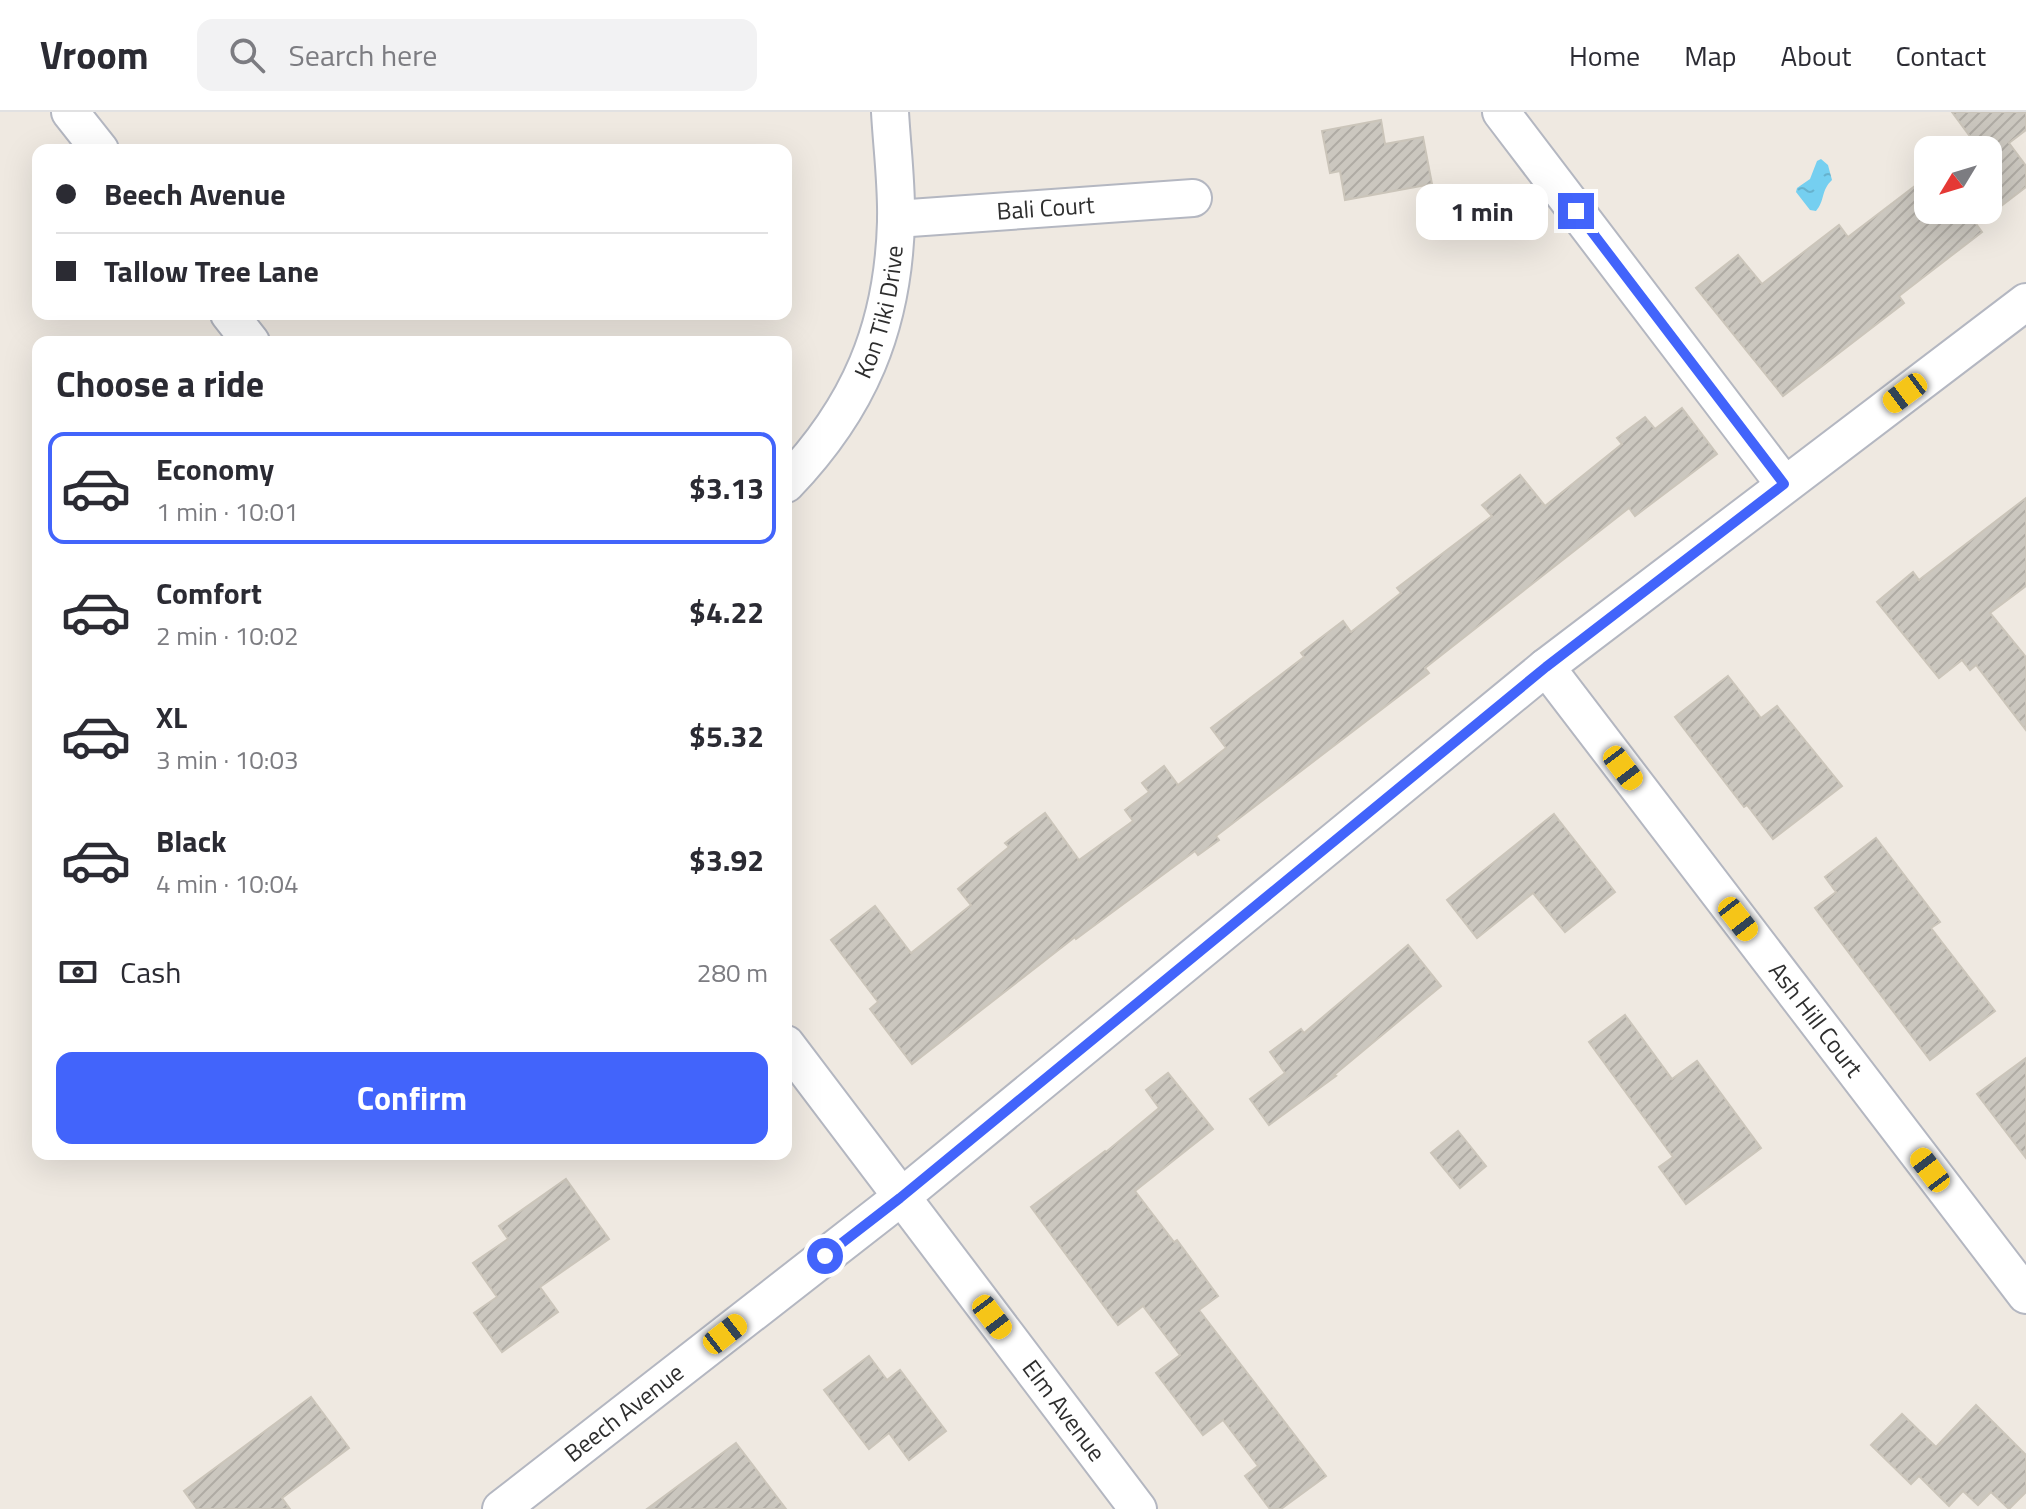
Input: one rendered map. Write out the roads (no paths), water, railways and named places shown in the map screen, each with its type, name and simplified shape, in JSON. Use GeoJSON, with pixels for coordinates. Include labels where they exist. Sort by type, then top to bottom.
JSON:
{"type":"FeatureCollection","features":[{"type":"Feature","properties":{"kind":"street"},"geometry":{"type":"LineString","coordinates":[[70,112],[95,144]]}},
{"type":"Feature","properties":{"kind":"street","name":"Kon Tiki Drive"},"geometry":{"type":"LineString","coordinates":[[792,478],[814,455],[843,414],[866,369],[883,321],[893,272],[896,219],[890,112]]}},
{"type":"Feature","properties":{"kind":"street"},"geometry":{"type":"LineString","coordinates":[[1501,112],[1784,484]]}},
{"type":"Feature","properties":{"kind":"street","name":"Bali Court"},"geometry":{"type":"LineString","coordinates":[[896,219],[1193,198]]}},
{"type":"Feature","properties":{"kind":"street","name":"Beech Avenue"},"geometry":{"type":"LineString","coordinates":[[501,1509],[900,1198],[1546,667],[2026,302]]}},
{"type":"Feature","properties":{"kind":"street"},"geometry":{"type":"LineString","coordinates":[[234,320],[246,336]]}},
{"type":"Feature","properties":{"kind":"street","name":"Ash Hill Court"},"geometry":{"type":"LineString","coordinates":[[1546,667],[2026,1295]]}},
{"type":"Feature","properties":{"kind":"street","name":"Elm Avenue"},"geometry":{"type":"LineString","coordinates":[[792,1052],[1138,1509]]}},
{"type":"Feature","properties":{"kind":"water"},"geometry":{"type":"Polygon","coordinates":[[[1821,159],[1828,165],[1832,180],[1816,211],[1810,210],[1796,192],[1810,179],[1817,161],[1821,159]]]}}]}
